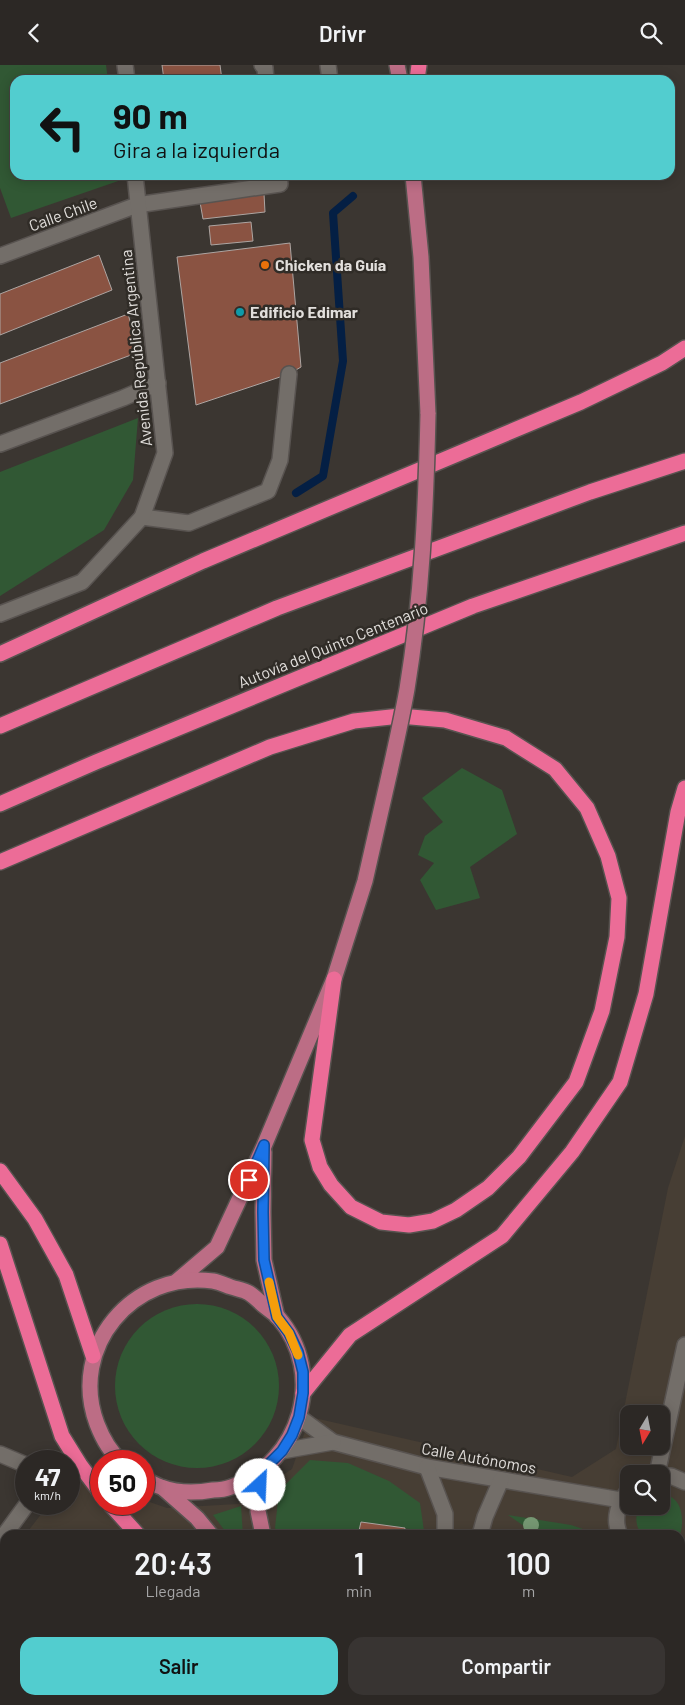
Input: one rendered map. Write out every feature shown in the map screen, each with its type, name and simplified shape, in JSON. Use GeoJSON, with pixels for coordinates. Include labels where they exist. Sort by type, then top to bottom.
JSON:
{"type":"FeatureCollection","features":[{"type":"Feature","properties":{"kind":"highway"},"geometry":{"type":"LineString","coordinates":[[0,654],[203,561],[581,402],[662,363],[685,349]]}},
{"type":"Feature","properties":{"kind":"highway"},"geometry":{"type":"LineString","coordinates":[[0,726],[277,608],[590,492],[685,461]]}},
{"type":"Feature","properties":{"kind":"highway","name":"Autovía del Quinto Centenario"},"geometry":{"type":"LineString","coordinates":[[0,804],[105,758],[473,606],[685,533]]}},
{"type":"Feature","properties":{"kind":"highway"},"geometry":{"type":"LineString","coordinates":[[0,862],[270,747],[354,721],[400,716],[445,720],[506,738],[555,769],[587,808],[608,856],[619,898],[617,937],[602,1011],[576,1082],[519,1157],[488,1188],[456,1211],[432,1221],[409,1225],[381,1222],[351,1207],[331,1185],[320,1167],[312,1140],[334,979]]}},
{"type":"Feature","properties":{"kind":"highway"},"geometry":{"type":"LineString","coordinates":[[303,1393],[350,1335],[502,1236],[572,1152],[620,1082],[646,994],[678,812],[685,787]]}},
{"type":"Feature","properties":{"kind":"highway"},"geometry":{"type":"LineString","coordinates":[[0,1171],[35,1219],[66,1275],[93,1356]]}},
{"type":"Feature","properties":{"kind":"highway"},"geometry":{"type":"LineString","coordinates":[[0,1244],[62,1436],[90,1478]]}},
{"type":"Feature","properties":{"kind":"highway"},"geometry":{"type":"LineString","coordinates":[[120,1515],[133,1530]]}},
{"type":"Feature","properties":{"kind":"main road"},"geometry":{"type":"LineString","coordinates":[[113,1450],[101,1435],[92,1410],[89,1383],[93,1356],[111,1321],[140,1295],[177,1281],[217,1247],[264,1145],[334,979],[365,881],[407,689],[425,514],[428,414],[421,257],[414,180]]}},
{"type":"Feature","properties":{"kind":"main road"},"geometry":{"type":"LineString","coordinates":[[264,1145],[264,1260],[277,1317]]}},
{"type":"Feature","properties":{"kind":"main road"},"geometry":{"type":"LineString","coordinates":[[155,1484],[162,1487],[196,1493],[231,1488],[262,1471],[282,1451],[292,1435],[299,1417],[303,1393],[303,1372],[298,1352],[289,1333],[277,1317],[249,1293],[214,1281],[177,1281]]}},
{"type":"Feature","properties":{"kind":"main road"},"geometry":{"type":"LineString","coordinates":[[262,1471],[258,1511],[262,1530]]}},
{"type":"Feature","properties":{"kind":"main road"},"geometry":{"type":"LineString","coordinates":[[162,1487],[197,1518],[207,1530]]}},
{"type":"Feature","properties":{"kind":"street","name":"Avenida República Argentina"},"geometry":{"type":"LineString","coordinates":[[0,614],[82,582],[142,517],[165,453],[134,180]]}},
{"type":"Feature","properties":{"kind":"street","name":"Calle Chile"},"geometry":{"type":"LineString","coordinates":[[0,256],[137,205],[280,184],[280,180]]}},
{"type":"Feature","properties":{"kind":"street"},"geometry":{"type":"LineString","coordinates":[[142,517],[189,523],[268,491],[280,460],[289,375]]}},
{"type":"Feature","properties":{"kind":"street"},"geometry":{"type":"LineString","coordinates":[[0,444],[158,383]]}},
{"type":"Feature","properties":{"kind":"street"},"geometry":{"type":"LineString","coordinates":[[659,1465],[685,1345]]}},
{"type":"Feature","properties":{"kind":"street","name":"Calle Autónomos"},"geometry":{"type":"LineString","coordinates":[[299,1417],[333,1442],[427,1467],[501,1480],[620,1494]]}},
{"type":"Feature","properties":{"kind":"street","name":"Calle Autónomos"},"geometry":{"type":"LineString","coordinates":[[282,1451],[333,1442]]}},
{"type":"Feature","properties":{"kind":"street"},"geometry":{"type":"LineString","coordinates":[[0,1454],[15,1460]]}},
{"type":"Feature","properties":{"kind":"street"},"geometry":{"type":"LineString","coordinates":[[427,1467],[445,1514],[445,1530]]}},
{"type":"Feature","properties":{"kind":"street"},"geometry":{"type":"LineString","coordinates":[[670,1476],[685,1482]]}},
{"type":"Feature","properties":{"kind":"street"},"geometry":{"type":"LineString","coordinates":[[481,1530],[501,1480]]}},
{"type":"Feature","properties":{"kind":"street"},"geometry":{"type":"LineString","coordinates":[[617,1530],[617,1510],[620,1504]]}},
{"type":"Feature","properties":{"kind":"street"},"geometry":{"type":"LineString","coordinates":[[9,1530],[20,1515]]}},
{"type":"Feature","properties":{"kind":"shaded area"},"geometry":{"type":"Polygon","coordinates":[[[685,1136],[685,1530],[29,1530],[40,1515],[80,1515],[80,1480],[90,1483],[90,1515],[155,1515],[155,1504],[167,1508],[238,1504],[292,1469],[310,1417],[572,1477],[616,1449],[620,1429],[620,1455],[670,1455],[670,1405],[625,1405],[668,1188],[685,1136]]]}},
{"type":"Feature","properties":{"kind":"green space"},"geometry":{"type":"Polygon","coordinates":[[[0,65],[106,65],[107,75],[10,75],[10,180],[121,180],[11,218],[0,188],[0,65]]]}},
{"type":"Feature","properties":{"kind":"green space"},"geometry":{"type":"Polygon","coordinates":[[[138,418],[133,480],[104,530],[0,596],[0,472],[138,418]]]}},
{"type":"Feature","properties":{"kind":"green space"},"geometry":{"type":"Polygon","coordinates":[[[462,768],[502,790],[517,834],[470,867],[480,898],[436,910],[420,880],[434,863],[418,855],[425,836],[443,822],[422,798],[462,768]]]}},
{"type":"Feature","properties":{"kind":"green space"},"geometry":{"type":"Polygon","coordinates":[[[189,1304],[221,1307],[249,1322],[261,1334],[269,1347],[276,1362],[279,1378],[276,1410],[261,1438],[249,1450],[236,1458],[221,1465],[205,1468],[173,1465],[155,1456],[155,1450],[145,1450],[133,1438],[125,1425],[118,1410],[115,1394],[118,1362],[133,1334],[145,1322],[158,1314],[173,1307],[189,1304]]]}},
{"type":"Feature","properties":{"kind":"green space"},"geometry":{"type":"Polygon","coordinates":[[[310,1460],[348,1463],[389,1481],[420,1503],[424,1530],[361,1522],[359,1530],[276,1530],[275,1528],[279,1491],[310,1460]]]}},
{"type":"Feature","properties":{"kind":"green space"},"geometry":{"type":"Polygon","coordinates":[[[670,1496],[678,1503],[682,1515],[681,1530],[639,1530],[636,1515],[670,1515],[670,1496]]]}},
{"type":"Feature","properties":{"kind":"green space"},"geometry":{"type":"Polygon","coordinates":[[[241,1506],[243,1530],[224,1530],[213,1515],[241,1506]]]}},
{"type":"Feature","properties":{"kind":"green space"},"geometry":{"type":"Polygon","coordinates":[[[508,1515],[571,1525],[586,1530],[530,1530],[508,1515]]]}},
{"type":"Feature","properties":{"kind":"building"},"geometry":{"type":"Polygon","coordinates":[[[162,65],[220,65],[221,75],[163,75],[162,65]]]}},
{"type":"Feature","properties":{"kind":"building"},"geometry":{"type":"Polygon","coordinates":[[[264,194],[265,212],[203,219],[200,202],[264,194]]]}},
{"type":"Feature","properties":{"kind":"building"},"geometry":{"type":"Polygon","coordinates":[[[251,222],[253,241],[211,245],[209,226],[251,222]]]}},
{"type":"Feature","properties":{"kind":"building","name":"Edificio Edimar"},"geometry":{"type":"Polygon","coordinates":[[[290,243],[301,367],[289,374],[196,405],[177,257],[290,243]]]}},
{"type":"Feature","properties":{"kind":"building"},"geometry":{"type":"Polygon","coordinates":[[[99,255],[112,290],[0,335],[0,294],[99,255]]]}},
{"type":"Feature","properties":{"kind":"building"},"geometry":{"type":"Polygon","coordinates":[[[128,314],[139,352],[0,404],[0,363],[128,314]]]}},
{"type":"Feature","properties":{"kind":"building"},"geometry":{"type":"Polygon","coordinates":[[[361,1522],[405,1528],[405,1530],[359,1530],[361,1522]]]}},
{"type":"Feature","properties":{"kind":"waterway"},"geometry":{"type":"LineString","coordinates":[[296,493],[323,476],[343,361],[333,213],[353,196]]}},
{"type":"Feature","properties":{"kind":"slow traffic"},"geometry":{"type":"LineString","coordinates":[[269,1282],[277,1317],[289,1333],[298,1355]]}},
{"type":"Feature","properties":{"kind":"place","name":"Chicken da Guía"},"geometry":{"type":"Point","coordinates":[265,265]}},
{"type":"Feature","properties":{"kind":"place","name":"Edificio Edimar"},"geometry":{"type":"Point","coordinates":[240,312]}},
{"type":"Feature","properties":{"kind":"route"},"geometry":{"type":"LineString","coordinates":[[249,1180],[264,1145],[264,1260],[277,1317],[289,1333],[298,1352],[303,1372],[303,1393],[299,1417],[292,1435],[282,1451],[262,1471],[260,1485]]}}]}
